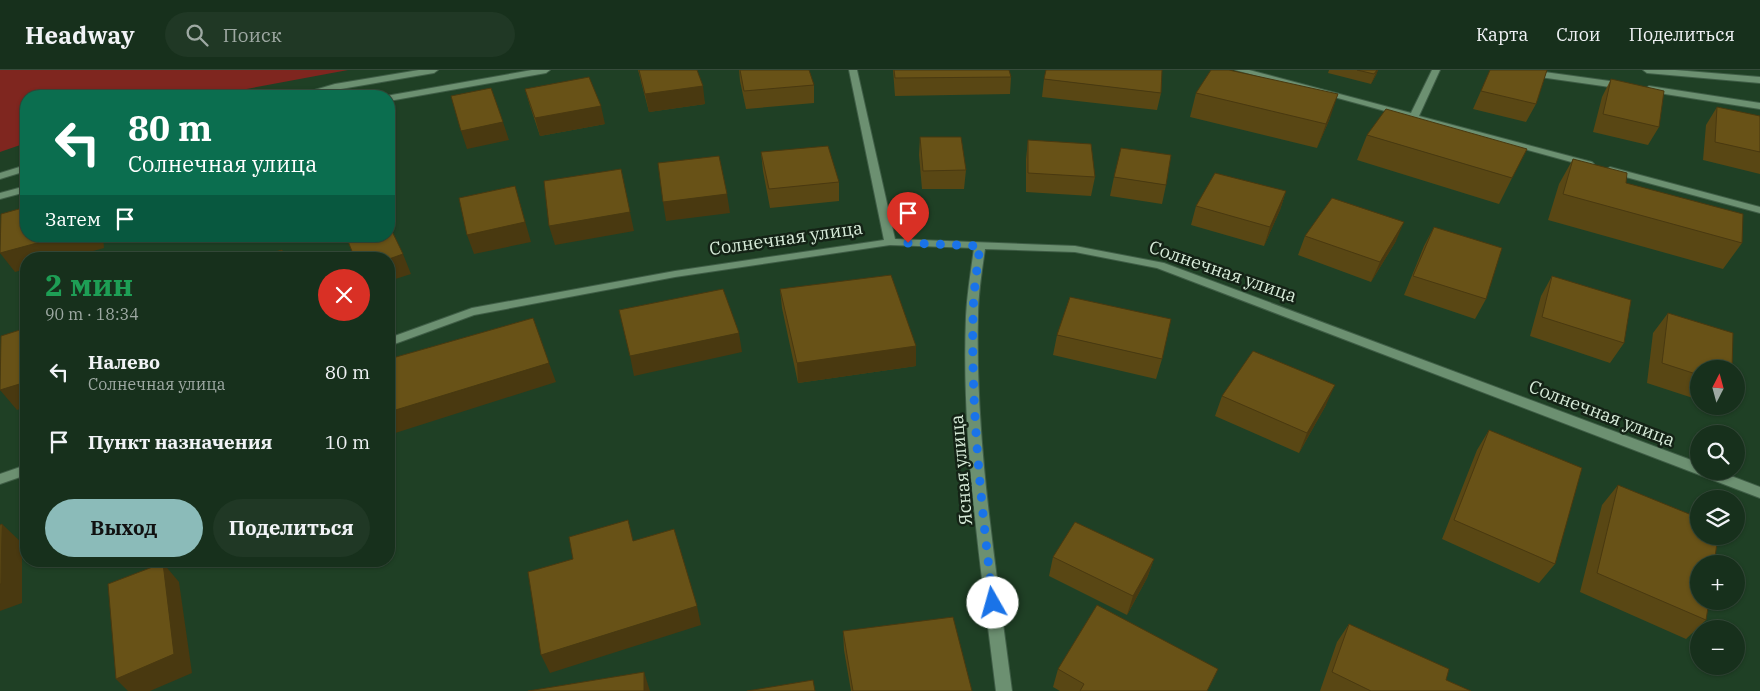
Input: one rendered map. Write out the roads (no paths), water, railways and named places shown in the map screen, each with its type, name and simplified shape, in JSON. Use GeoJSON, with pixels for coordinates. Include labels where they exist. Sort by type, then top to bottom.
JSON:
{"type":"FeatureCollection","features":[{"type":"Feature","properties":{"kind":"street"},"geometry":{"type":"LineString","coordinates":[[326,90],[434,70]]}},
{"type":"Feature","properties":{"kind":"street"},"geometry":{"type":"LineString","coordinates":[[395,97],[546,70]]}},
{"type":"Feature","properties":{"kind":"street"},"geometry":{"type":"LineString","coordinates":[[853,70],[890,242]]}},
{"type":"Feature","properties":{"kind":"street"},"geometry":{"type":"LineString","coordinates":[[1239,70],[1760,210]]}},
{"type":"Feature","properties":{"kind":"street"},"geometry":{"type":"LineString","coordinates":[[1414,117],[1436,70]]}},
{"type":"Feature","properties":{"kind":"street"},"geometry":{"type":"LineString","coordinates":[[1512,70],[1760,106]]}},
{"type":"Feature","properties":{"kind":"street"},"geometry":{"type":"LineString","coordinates":[[1647,70],[1760,80]]}},
{"type":"Feature","properties":{"kind":"street"},"geometry":{"type":"LineString","coordinates":[[0,176],[20,170]]}},
{"type":"Feature","properties":{"kind":"street"},"geometry":{"type":"LineString","coordinates":[[0,196],[20,191]]}},
{"type":"Feature","properties":{"kind":"street","name":"Солнечная улица"},"geometry":{"type":"LineString","coordinates":[[395,340],[472,312],[674,274],[890,242],[1075,249],[1160,265],[1690,467]]}},
{"type":"Feature","properties":{"kind":"street","name":"Ясная улица"},"geometry":{"type":"LineString","coordinates":[[980,246],[972,316],[974,400],[982,513],[1004,691]]}},
{"type":"Feature","properties":{"kind":"street"},"geometry":{"type":"LineString","coordinates":[[0,479],[20,472]]}},
{"type":"Feature","properties":{"kind":"street"},"geometry":{"type":"LineString","coordinates":[[1727,480],[1760,493]]}}]}
